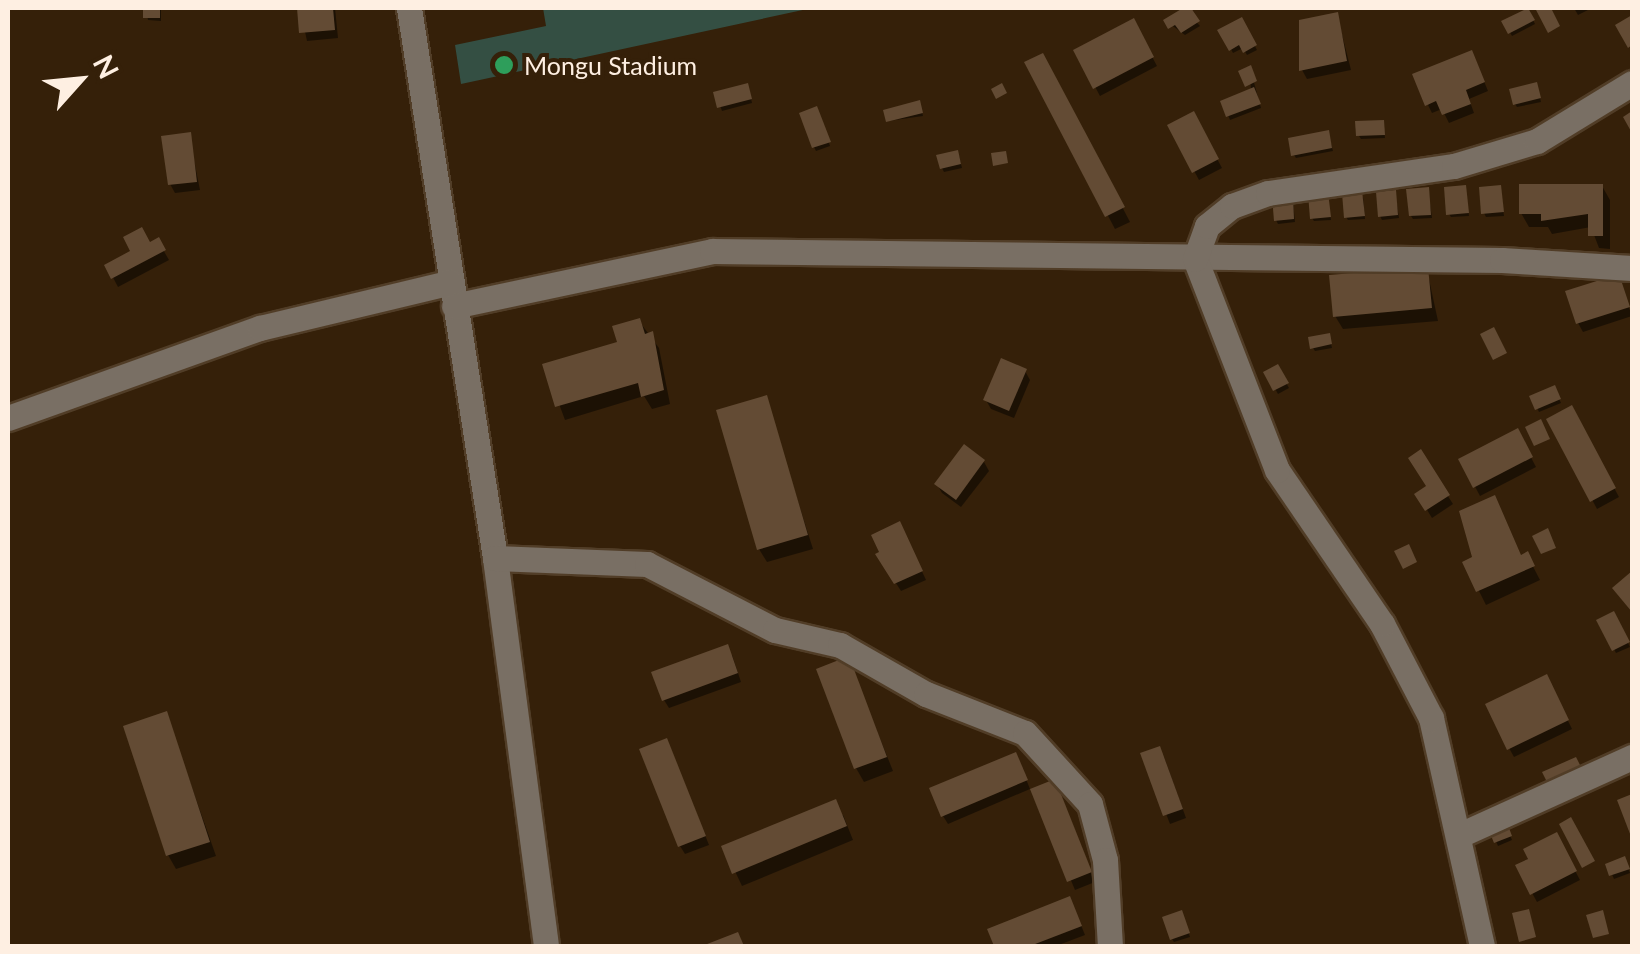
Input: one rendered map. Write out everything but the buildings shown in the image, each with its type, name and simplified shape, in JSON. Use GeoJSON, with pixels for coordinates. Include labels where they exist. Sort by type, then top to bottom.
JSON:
{"type":"FeatureCollection","features":[{"type":"Feature","properties":{"kind":"street"},"geometry":{"type":"LineString","coordinates":[[409,8],[495,558],[546,946]]}},
{"type":"Feature","properties":{"kind":"street"},"geometry":{"type":"LineString","coordinates":[[1482,946],[1462,834],[1431,718],[1382,624],[1277,470],[1196,259],[1208,226],[1232,206],[1268,193],[1454,166],[1537,142],[1632,83]]}},
{"type":"Feature","properties":{"kind":"street"},"geometry":{"type":"LineString","coordinates":[[8,418],[260,328],[712,251],[1502,260],[1632,268]]}},
{"type":"Feature","properties":{"kind":"street"},"geometry":{"type":"LineString","coordinates":[[495,558],[647,564],[774,630],[840,645],[926,694],[1026,732],[1090,804],[1105,860],[1110,946]]}},
{"type":"Feature","properties":{"kind":"street"},"geometry":{"type":"LineString","coordinates":[[1462,834],[1632,758]]}},
{"type":"Feature","properties":{"kind":"green space","name":"Mongu Stadium"},"geometry":{"type":"Polygon","coordinates":[[[543,8],[812,8],[461,84],[455,45],[546,26],[543,8]]]}},
{"type":"Feature","properties":{"kind":"place","name":"Mongu Stadium"},"geometry":{"type":"Point","coordinates":[504,65]}}]}
